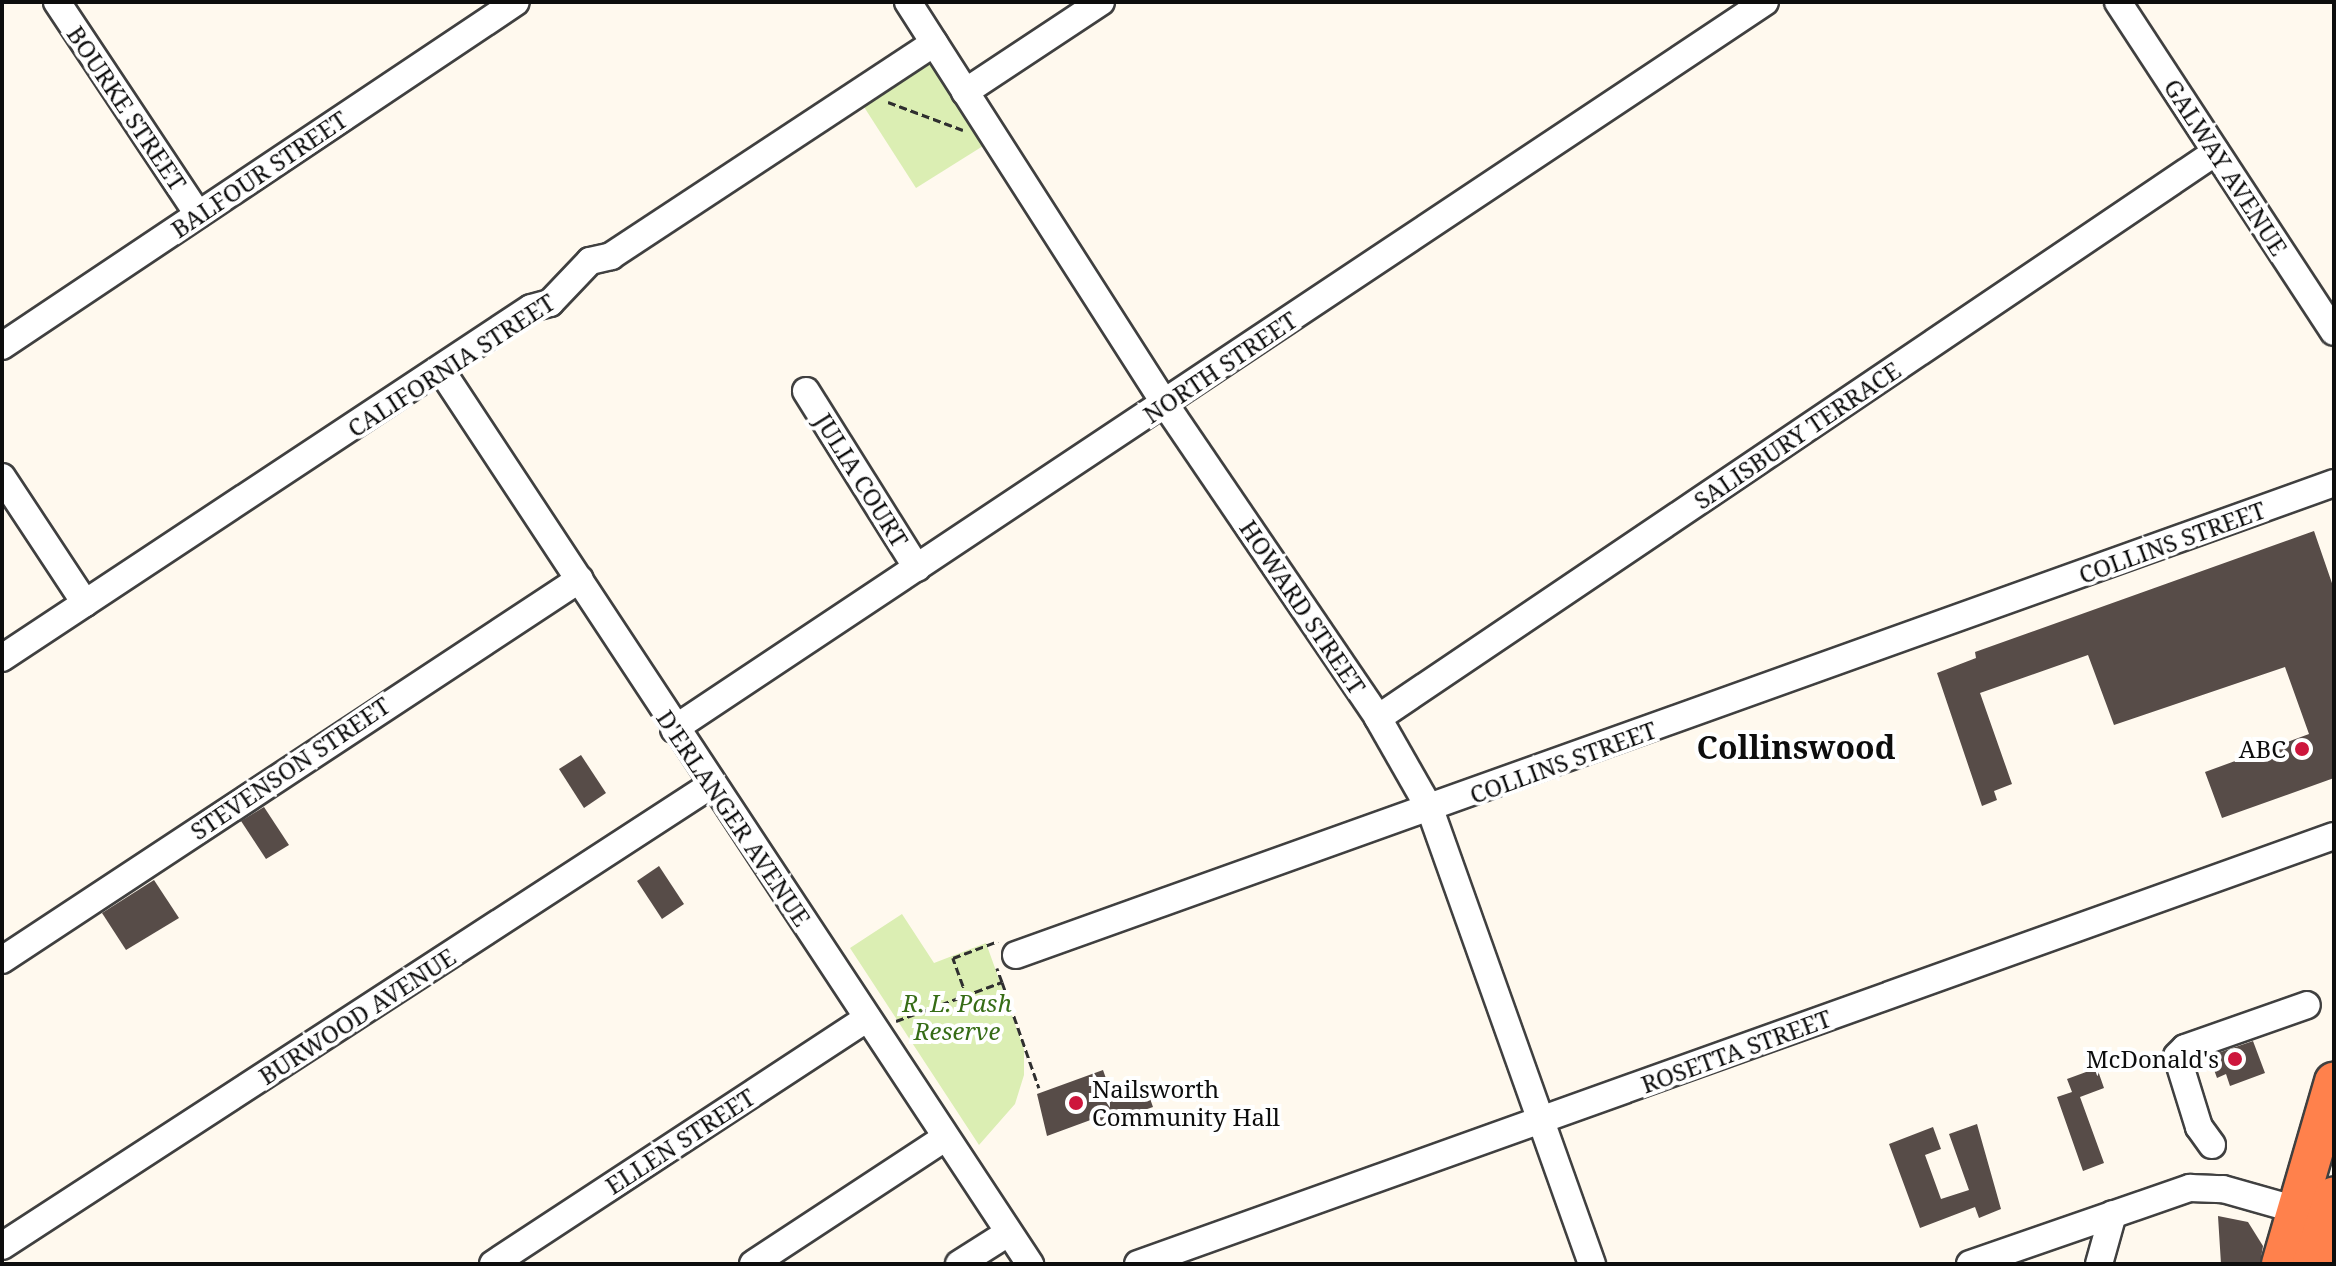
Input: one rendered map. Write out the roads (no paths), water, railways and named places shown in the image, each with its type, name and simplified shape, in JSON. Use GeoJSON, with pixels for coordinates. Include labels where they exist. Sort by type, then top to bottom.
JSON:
{"type":"FeatureCollection","features":[{"type":"Feature","properties":{"kind":"highway"},"geometry":{"type":"LineString","coordinates":[[2281,1264],[2319,1234],[2332,1095]]}},
{"type":"Feature","properties":{"kind":"street","name":"BOURKE STREET"},"geometry":{"type":"LineString","coordinates":[[57,2],[198,214]]}},
{"type":"Feature","properties":{"kind":"street","name":"BALFOUR STREET"},"geometry":{"type":"LineString","coordinates":[[2,346],[516,2]]}},
{"type":"Feature","properties":{"kind":"street","name":"HOWARD STREET"},"geometry":{"type":"LineString","coordinates":[[908,2],[1165,404],[1378,718],[1430,809],[1592,1264]]}},
{"type":"Feature","properties":{"kind":"street"},"geometry":{"type":"LineString","coordinates":[[965,92],[1101,2]]}},
{"type":"Feature","properties":{"kind":"street","name":"NORTH STREET"},"geometry":{"type":"LineString","coordinates":[[674,729],[1765,2]]}},
{"type":"Feature","properties":{"kind":"street","name":"GALWAY AVENUE"},"geometry":{"type":"LineString","coordinates":[[2118,2],[2334,332]]}},
{"type":"Feature","properties":{"kind":"street","name":"CALIFORNIA STREET"},"geometry":{"type":"LineString","coordinates":[[2,658],[531,308],[550,303],[590,261],[611,256],[934,43]]}},
{"type":"Feature","properties":{"kind":"street","name":"SALISBURY TERRACE"},"geometry":{"type":"LineString","coordinates":[[1378,718],[2216,152]]}},
{"type":"Feature","properties":{"kind":"street","name":"D'ERLANGER AVENUE"},"geometry":{"type":"LineString","coordinates":[[441,370],[580,579],[711,785],[880,1020],[945,1138],[1030,1264]]}},
{"type":"Feature","properties":{"kind":"street","name":"JULIA COURT"},"geometry":{"type":"LineString","coordinates":[[806,391],[917,568]]}},
{"type":"Feature","properties":{"kind":"street"},"geometry":{"type":"LineString","coordinates":[[2,477],[85,603]]}},
{"type":"Feature","properties":{"kind":"street","name":"COLLINS STREET"},"geometry":{"type":"LineString","coordinates":[[1016,955],[2334,483]]}},
{"type":"Feature","properties":{"kind":"street","name":"STEVENSON STREET"},"geometry":{"type":"LineString","coordinates":[[2,960],[580,579]]}},
{"type":"Feature","properties":{"kind":"street","name":"BURWOOD AVENUE"},"geometry":{"type":"LineString","coordinates":[[2,1246],[711,785]]}},
{"type":"Feature","properties":{"kind":"street","name":"ROSETTA STREET"},"geometry":{"type":"LineString","coordinates":[[1138,1264],[2334,836]]}},
{"type":"Feature","properties":{"kind":"street"},"geometry":{"type":"LineString","coordinates":[[2212,1145],[2199,1127],[2177,1056],[2185,1048],[2307,1005]]}},
{"type":"Feature","properties":{"kind":"street","name":"ELLEN STREET"},"geometry":{"type":"LineString","coordinates":[[493,1264],[880,1020]]}},
{"type":"Feature","properties":{"kind":"street"},"geometry":{"type":"LineString","coordinates":[[753,1264],[945,1138]]}},
{"type":"Feature","properties":{"kind":"street"},"geometry":{"type":"LineString","coordinates":[[1970,1264],[2190,1188],[2223,1189],[2319,1234]]}},
{"type":"Feature","properties":{"kind":"street"},"geometry":{"type":"LineString","coordinates":[[2099,1264],[2113,1214]]}},
{"type":"Feature","properties":{"kind":"street"},"geometry":{"type":"LineString","coordinates":[[959,1264],[1008,1233]]}},
{"type":"Feature","properties":{"kind":"place","name":"ABC"},"geometry":{"type":"Point","coordinates":[2302,749]}},
{"type":"Feature","properties":{"kind":"place","name":"McDonald's"},"geometry":{"type":"Point","coordinates":[2235,1059]}},
{"type":"Feature","properties":{"kind":"place","name":"Nailsworth Community Hall"},"geometry":{"type":"Point","coordinates":[1076,1103]}},
{"type":"Feature","properties":{"kind":"district","name":"Collinswood"},"geometry":{"type":"Point","coordinates":[1796,747]}},
{"type":"Feature","properties":{"kind":"park label","name":"R. L. Pash Reserve"},"geometry":{"type":"Point","coordinates":[957,1017]}}]}
